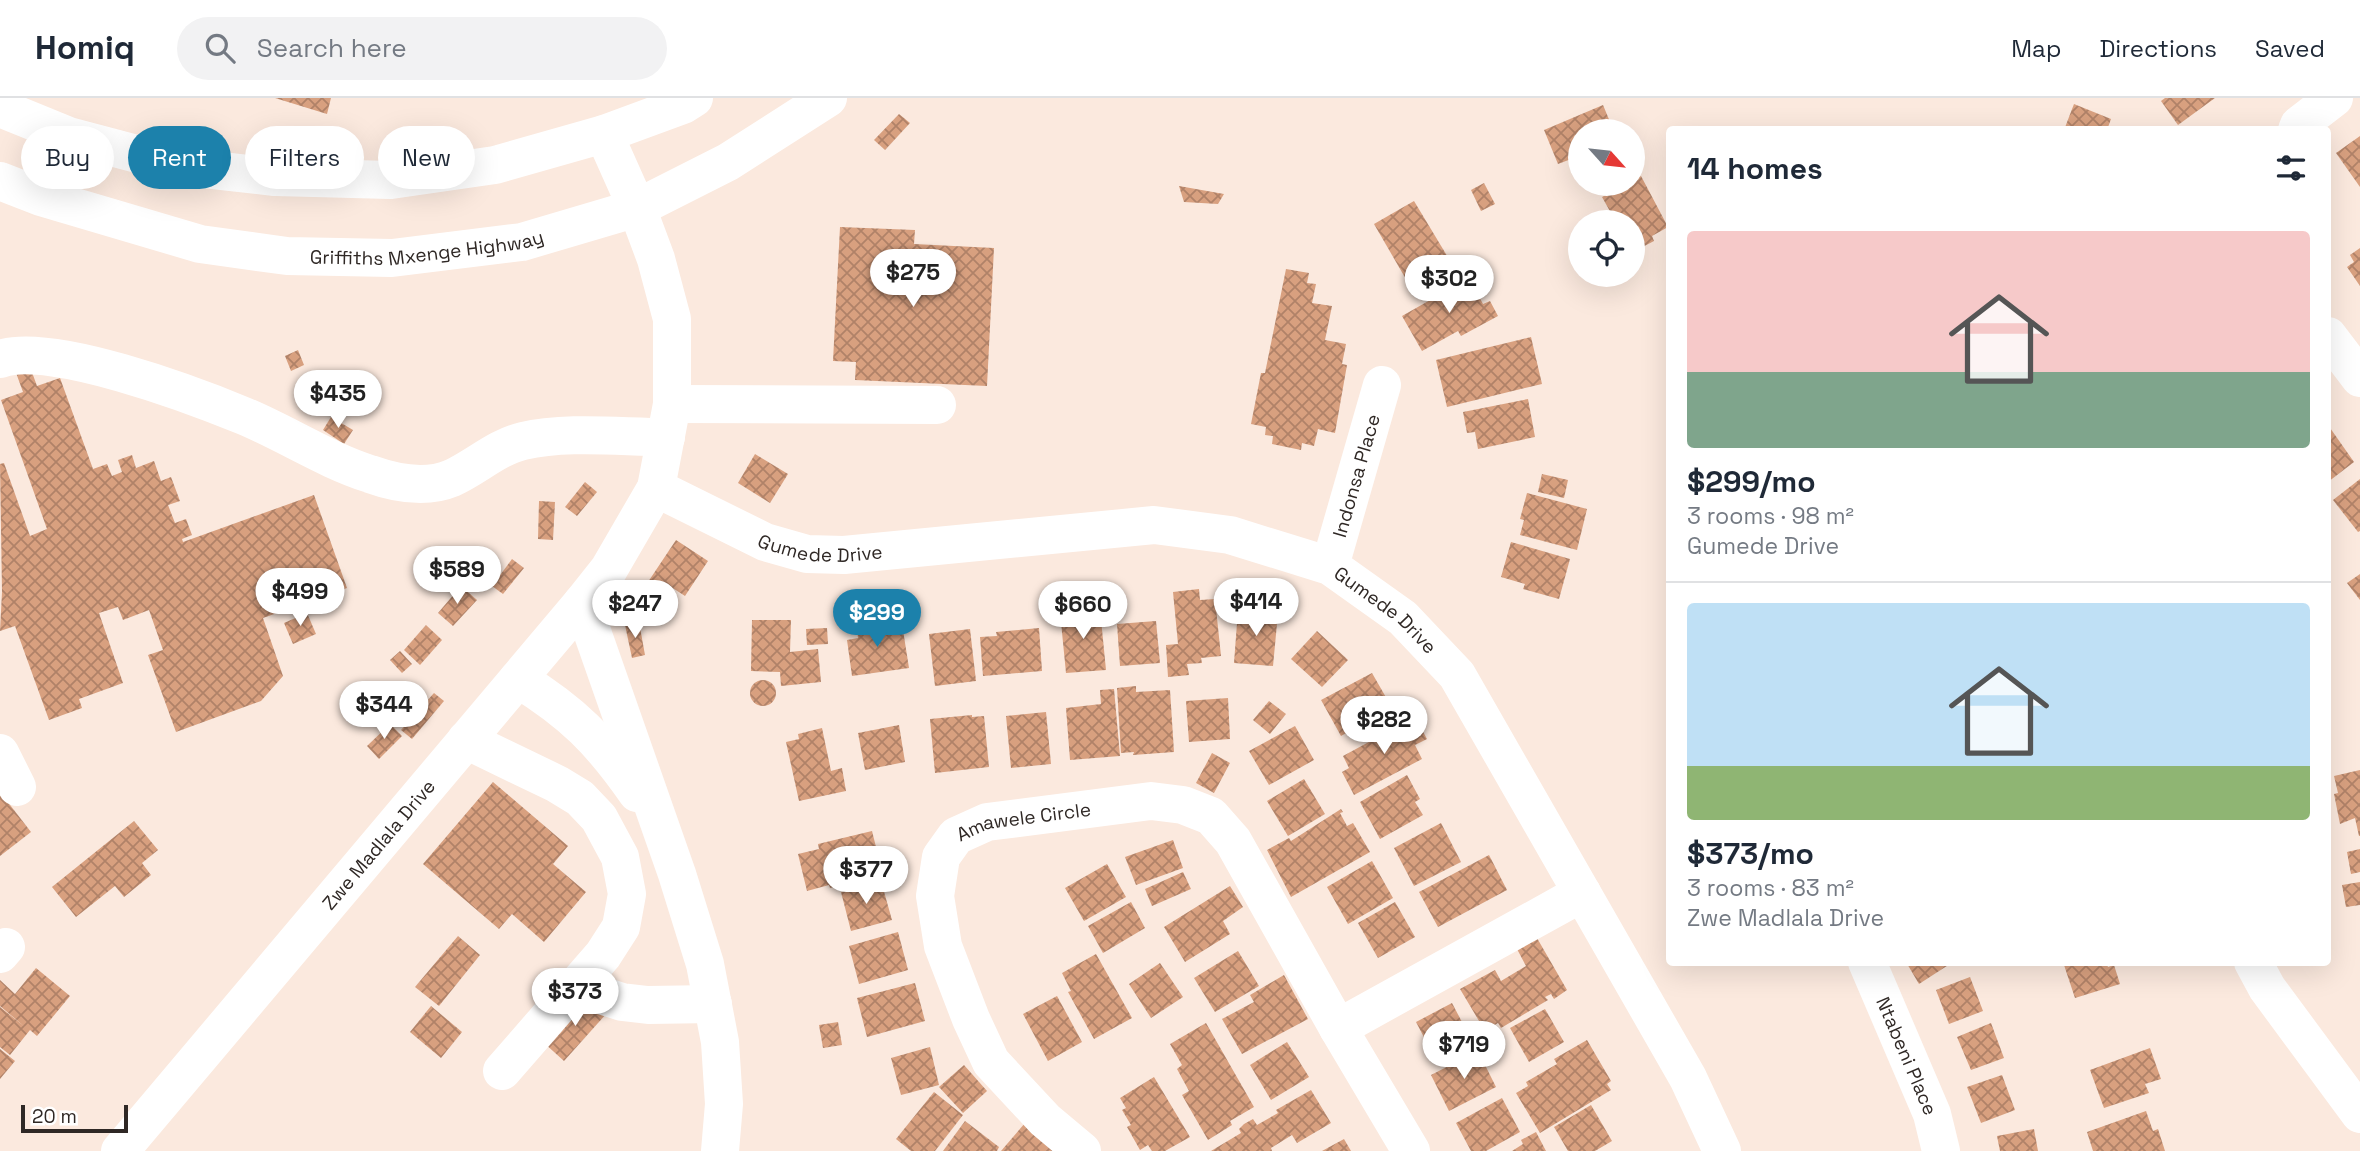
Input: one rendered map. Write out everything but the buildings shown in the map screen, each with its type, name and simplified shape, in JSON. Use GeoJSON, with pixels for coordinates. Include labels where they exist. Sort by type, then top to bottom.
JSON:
{"type":"FeatureCollection","features":[{"type":"Feature","properties":{"kind":"street"},"geometry":{"type":"LineString","coordinates":[[0,108],[69,136],[186,167],[275,177],[391,180],[495,165],[604,134],[683,105],[694,98]]}},
{"type":"Feature","properties":{"kind":"street","name":"Griffiths Mxenge Highway"},"geometry":{"type":"LineString","coordinates":[[0,181],[41,197],[200,244],[287,256],[392,258],[522,242],[638,208],[728,162],[828,98]]}},
{"type":"Feature","properties":{"kind":"street"},"geometry":{"type":"LineString","coordinates":[[2299,126],[2333,98]]}},
{"type":"Feature","properties":{"kind":"street","name":"Zwe Madlala Drive"},"geometry":{"type":"LineString","coordinates":[[120,1151],[582,603],[609,569],[656,488],[669,420],[672,319],[656,259],[638,208],[604,134]]}},
{"type":"Feature","properties":{"kind":"street"},"geometry":{"type":"LineString","coordinates":[[2331,339],[2360,378]]}},
{"type":"Feature","properties":{"kind":"street"},"geometry":{"type":"LineString","coordinates":[[0,359],[13,354],[75,360],[170,389],[245,417],[368,474],[401,483],[428,484],[451,478],[522,441],[669,420],[937,405]]}},
{"type":"Feature","properties":{"kind":"street","name":"Indonsa Place"},"geometry":{"type":"LineString","coordinates":[[1330,566],[1382,385]]}},
{"type":"Feature","properties":{"kind":"street","name":"Gumede Drive"},"geometry":{"type":"LineString","coordinates":[[656,488],[765,542],[807,554],[844,555],[1154,525],[1230,535],[1330,566],[1403,618],[1457,675],[1688,1078],[1722,1151]]}},
{"type":"Feature","properties":{"kind":"street"},"geometry":{"type":"LineString","coordinates":[[582,603],[662,829],[705,964],[720,1042],[724,1104],[720,1151]]}},
{"type":"Feature","properties":{"kind":"street"},"geometry":{"type":"LineString","coordinates":[[518,679],[565,710],[589,733],[613,759],[662,829]]}},
{"type":"Feature","properties":{"kind":"street"},"geometry":{"type":"LineString","coordinates":[[466,740],[580,798],[599,818],[620,857],[627,894],[621,928],[603,955],[502,1070]]}},
{"type":"Feature","properties":{"kind":"street"},"geometry":{"type":"LineString","coordinates":[[0,753],[17,787]]}},
{"type":"Feature","properties":{"kind":"street","name":"Amawele Circle"},"geometry":{"type":"LineString","coordinates":[[1082,1151],[1045,1120],[991,1062],[943,946],[935,897],[941,858],[956,836],[987,822],[1151,801],[1182,805],[1211,816],[1233,841],[1411,1151]]}},
{"type":"Feature","properties":{"kind":"street"},"geometry":{"type":"LineString","coordinates":[[1338,1028],[1582,893]]}},
{"type":"Feature","properties":{"kind":"street","name":"Ntabeni Place"},"geometry":{"type":"LineString","coordinates":[[1869,966],[1932,1114],[1941,1151]]}},
{"type":"Feature","properties":{"kind":"street"},"geometry":{"type":"LineString","coordinates":[[2255,966],[2267,988],[2360,1114]]}},
{"type":"Feature","properties":{"kind":"street"},"geometry":{"type":"LineString","coordinates":[[576,986],[622,1002],[713,1004]]}}]}
